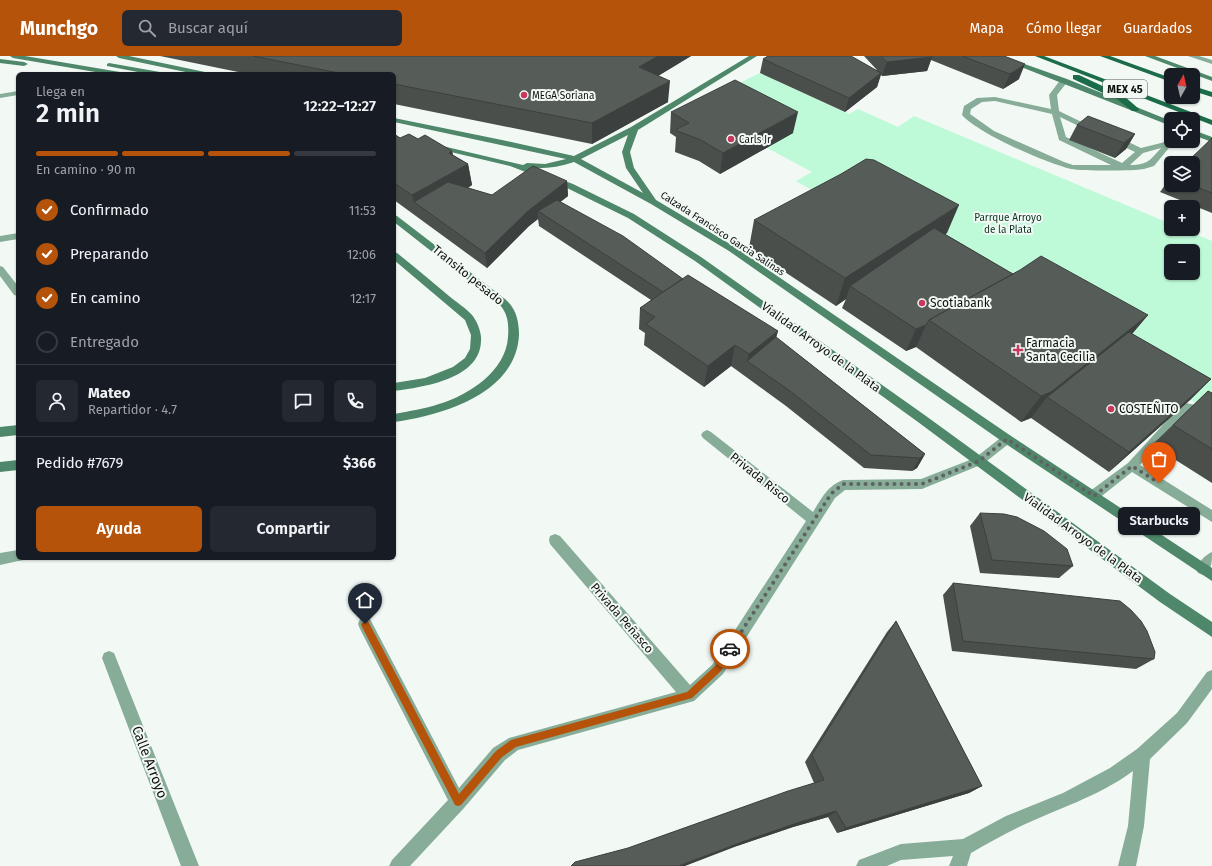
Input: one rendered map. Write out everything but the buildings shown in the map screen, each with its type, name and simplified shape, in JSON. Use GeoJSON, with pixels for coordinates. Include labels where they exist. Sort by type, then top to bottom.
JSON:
{"type":"FeatureCollection","features":[{"type":"Feature","properties":{"kind":"main road"},"geometry":{"type":"LineString","coordinates":[[13,56],[108,72]]}},
{"type":"Feature","properties":{"kind":"main road"},"geometry":{"type":"LineString","coordinates":[[118,56],[195,72]]}},
{"type":"Feature","properties":{"kind":"main road"},"geometry":{"type":"LineString","coordinates":[[513,164],[545,166],[561,164],[575,159],[634,128],[754,56]]}},
{"type":"Feature","properties":{"kind":"main road"},"geometry":{"type":"LineString","coordinates":[[996,56],[1064,81],[1164,121]]}},
{"type":"Feature","properties":{"kind":"main road"},"geometry":{"type":"LineString","coordinates":[[1029,56],[1121,98],[1134,109]]}},
{"type":"Feature","properties":{"kind":"main road","name":"MEX 45"},"geometry":{"type":"LineString","coordinates":[[1038,56],[1212,123]]}},
{"type":"Feature","properties":{"kind":"main road","name":"MEX 45"},"geometry":{"type":"LineString","coordinates":[[1103,56],[1164,78]]}},
{"type":"Feature","properties":{"kind":"main road"},"geometry":{"type":"LineString","coordinates":[[1116,56],[1145,71]]}},
{"type":"Feature","properties":{"kind":"main road"},"geometry":{"type":"LineString","coordinates":[[1148,56],[1212,79]]}},
{"type":"Feature","properties":{"kind":"main road"},"geometry":{"type":"LineString","coordinates":[[0,61],[73,72]]}},
{"type":"Feature","properties":{"kind":"main road"},"geometry":{"type":"LineString","coordinates":[[97,62],[150,72]]}},
{"type":"Feature","properties":{"kind":"main road"},"geometry":{"type":"LineString","coordinates":[[1200,91],[1212,95]]}},
{"type":"Feature","properties":{"kind":"main road","name":"Calzada Francisco Garcia Salinas"},"geometry":{"type":"LineString","coordinates":[[396,120],[502,142],[575,159],[654,202],[732,249],[1007,439],[1208,572]]}},
{"type":"Feature","properties":{"kind":"main road"},"geometry":{"type":"LineString","coordinates":[[634,128],[626,152],[630,168],[654,202]]}},
{"type":"Feature","properties":{"kind":"main road"},"geometry":{"type":"LineString","coordinates":[[1200,135],[1212,140]]}},
{"type":"Feature","properties":{"kind":"main road","name":"Vialidad Arroyo de la Plata"},"geometry":{"type":"LineString","coordinates":[[424,143],[513,164],[570,186],[631,216],[698,259],[979,461],[1165,598],[1212,630]]}},
{"type":"Feature","properties":{"kind":"main road","name":"Transito pesado"},"geometry":{"type":"LineString","coordinates":[[396,220],[495,295],[509,308],[514,322],[514,340],[508,358],[496,375],[481,388],[458,402],[417,414],[396,418]]}},
{"type":"Feature","properties":{"kind":"main road"},"geometry":{"type":"LineString","coordinates":[[396,256],[469,318],[476,329],[477,340],[475,352],[468,361],[451,375],[417,384],[396,387]]}},
{"type":"Feature","properties":{"kind":"main road"},"geometry":{"type":"LineString","coordinates":[[0,432],[16,430]]}},
{"type":"Feature","properties":{"kind":"main road"},"geometry":{"type":"LineString","coordinates":[[0,467],[16,465]]}},
{"type":"Feature","properties":{"kind":"street"},"geometry":{"type":"LineString","coordinates":[[1191,56],[1212,62]]}},
{"type":"Feature","properties":{"kind":"street"},"geometry":{"type":"LineString","coordinates":[[1064,81],[1053,95],[1055,112],[1062,138],[1123,167]]}},
{"type":"Feature","properties":{"kind":"street"},"geometry":{"type":"LineString","coordinates":[[0,96],[16,94]]}},
{"type":"Feature","properties":{"kind":"street"},"geometry":{"type":"LineString","coordinates":[[1140,151],[1055,112],[995,99],[980,100],[967,108],[966,115],[992,133],[1061,164],[1073,167],[1141,167],[1151,164],[1165,148]]}},
{"type":"Feature","properties":{"kind":"street"},"geometry":{"type":"LineString","coordinates":[[1123,167],[1140,151],[1164,144]]}},
{"type":"Feature","properties":{"kind":"street"},"geometry":{"type":"LineString","coordinates":[[0,239],[16,236]]}},
{"type":"Feature","properties":{"kind":"street"},"geometry":{"type":"LineString","coordinates":[[0,269],[16,290]]}},
{"type":"Feature","properties":{"kind":"street"},"geometry":{"type":"LineString","coordinates":[[1094,496],[1132,466],[1186,407],[1196,409],[1212,419]]}},
{"type":"Feature","properties":{"kind":"street","name":"Privada Risco"},"geometry":{"type":"LineString","coordinates":[[707,435],[814,520]]}},
{"type":"Feature","properties":{"kind":"street"},"geometry":{"type":"LineString","coordinates":[[398,866],[458,802],[499,754],[514,743],[689,696],[718,669],[831,494],[843,484],[922,484],[979,461],[1007,439]]}},
{"type":"Feature","properties":{"kind":"street"},"geometry":{"type":"LineString","coordinates":[[1132,466],[1212,517]]}},
{"type":"Feature","properties":{"kind":"street","name":"Privada Peñasco"},"geometry":{"type":"LineString","coordinates":[[555,540],[689,696]]}},
{"type":"Feature","properties":{"kind":"street"},"geometry":{"type":"LineString","coordinates":[[0,559],[16,556]]}},
{"type":"Feature","properties":{"kind":"street"},"geometry":{"type":"LineString","coordinates":[[1208,572],[1212,558]]}},
{"type":"Feature","properties":{"kind":"street"},"geometry":{"type":"LineString","coordinates":[[365,624],[458,802]]}},
{"type":"Feature","properties":{"kind":"street","name":"Calle Arroyo"},"geometry":{"type":"LineString","coordinates":[[109,658],[190,866]]}},
{"type":"Feature","properties":{"kind":"street"},"geometry":{"type":"LineString","coordinates":[[865,866],[901,852],[964,847],[1012,822],[1068,799],[1116,774],[1143,755],[1182,718],[1212,677]]}},
{"type":"Feature","properties":{"kind":"street"},"geometry":{"type":"LineString","coordinates":[[1127,866],[1136,826],[1143,755]]}},
{"type":"Feature","properties":{"kind":"street"},"geometry":{"type":"LineString","coordinates":[[958,866],[964,847]]}},
{"type":"Feature","properties":{"kind":"green space","name":"Parrque Arroyo de la Plata"},"geometry":{"type":"Polygon","coordinates":[[[760,73],[849,114],[858,109],[898,127],[914,116],[1164,221],[1164,236],[1200,236],[1212,241],[1212,414],[947,236],[946,233],[833,202],[796,181],[812,172],[767,148],[717,94],[760,73]]]}},
{"type":"Feature","properties":{"kind":"way so far"},"geometry":{"type":"LineString","coordinates":[[730,649],[831,494],[843,484],[922,484],[979,461],[1007,439],[1094,496],[1132,466],[1159,483]]}},
{"type":"Feature","properties":{"kind":"place","name":"MEGA Soriana"},"geometry":{"type":"Point","coordinates":[524,95]}},
{"type":"Feature","properties":{"kind":"place","name":"Carls Jr"},"geometry":{"type":"Point","coordinates":[731,139]}},
{"type":"Feature","properties":{"kind":"place","name":"Scotiabank"},"geometry":{"type":"Point","coordinates":[922,303]}},
{"type":"Feature","properties":{"kind":"place","name":"Farmacia Santa Cecilia"},"geometry":{"type":"Point","coordinates":[1018,350]}},
{"type":"Feature","properties":{"kind":"place","name":"COSTEÑITO"},"geometry":{"type":"Point","coordinates":[1111,409]}},
{"type":"Feature","properties":{"kind":"place","name":"Starbucks"},"geometry":{"type":"Point","coordinates":[1159,483]}},
{"type":"Feature","properties":{"kind":"route"},"geometry":{"type":"LineString","coordinates":[[365,624],[458,802],[499,754],[514,743],[689,696],[718,669],[730,649]]}}]}
